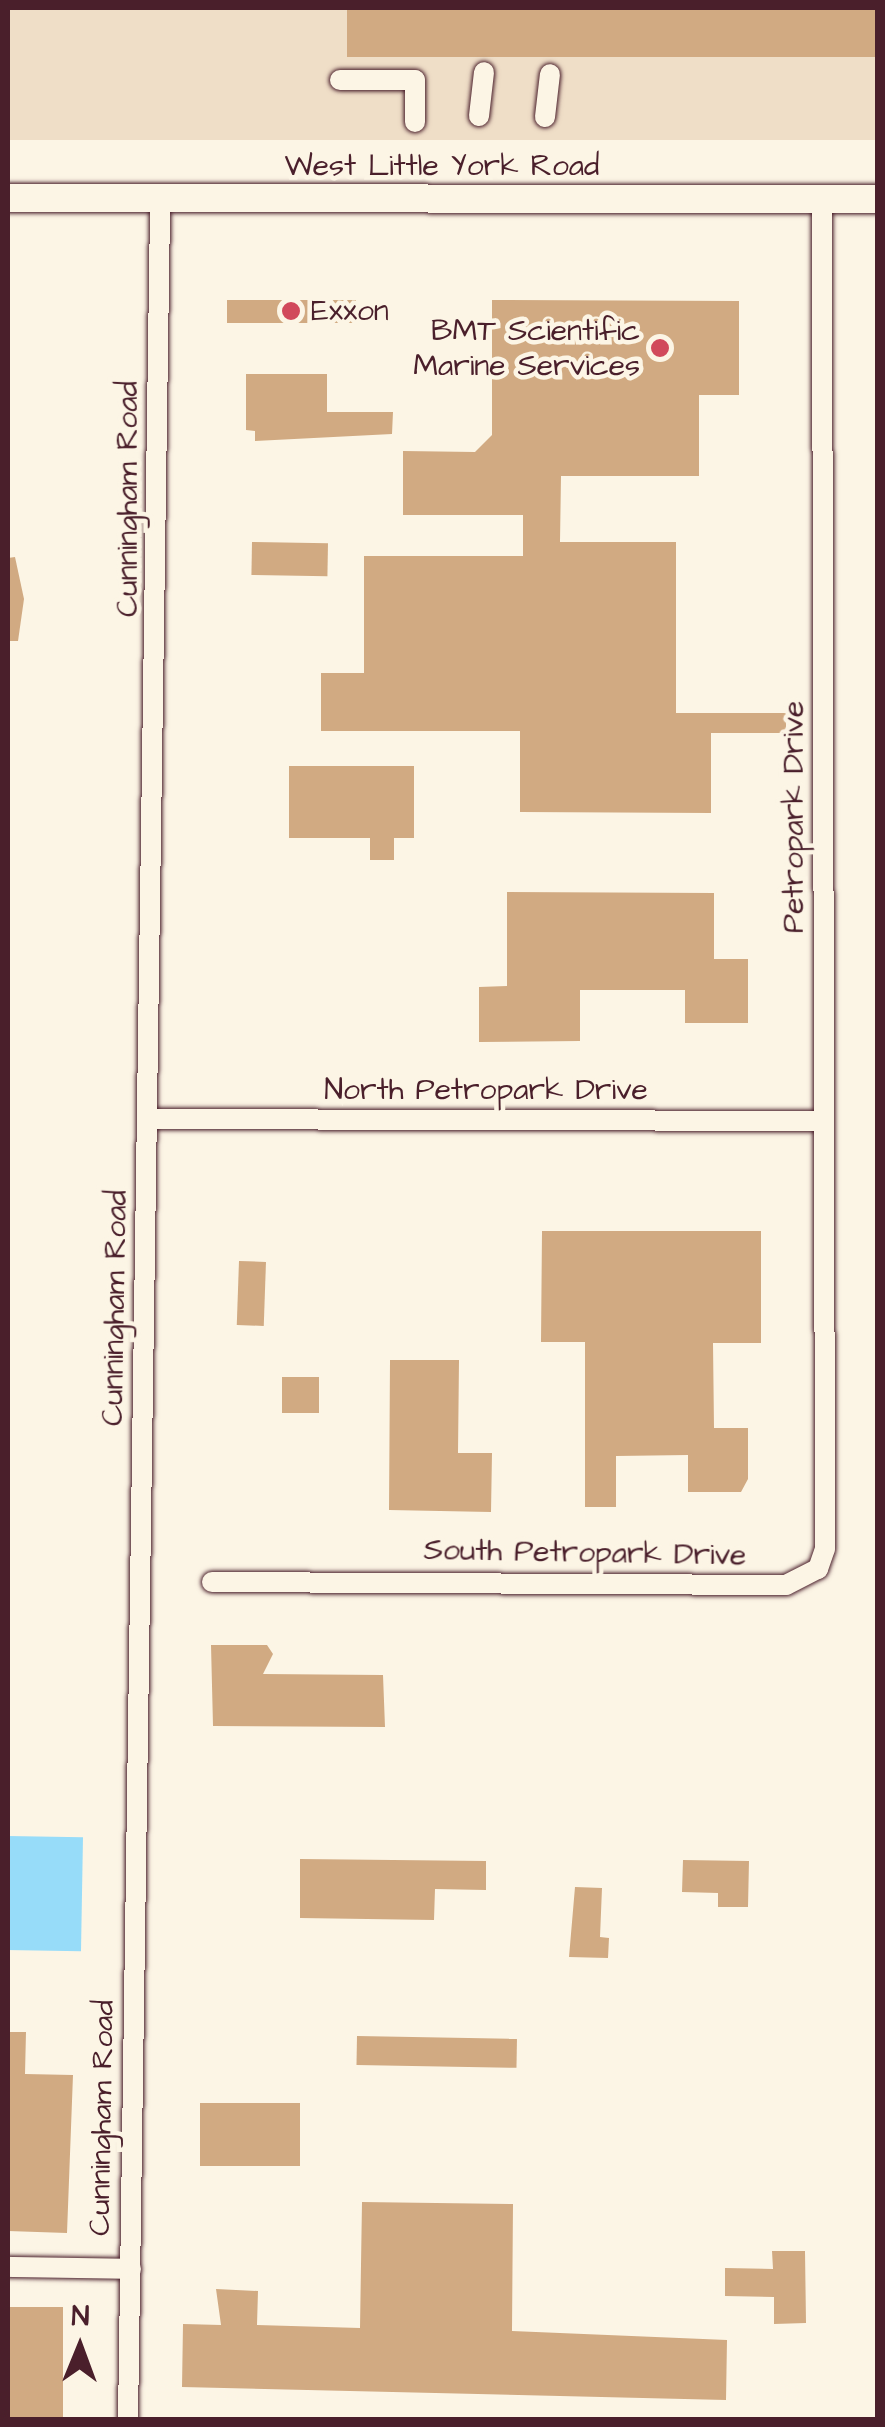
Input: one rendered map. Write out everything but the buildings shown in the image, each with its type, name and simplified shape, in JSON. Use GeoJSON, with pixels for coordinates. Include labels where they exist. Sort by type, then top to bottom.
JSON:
{"type":"FeatureCollection","features":[{"type":"Feature","properties":{"kind":"main road","name":"West Little York Road"},"geometry":{"type":"LineString","coordinates":[[8,198],[878,198]]}},
{"type":"Feature","properties":{"kind":"street"},"geometry":{"type":"LineString","coordinates":[[479,116],[484,72]]}},
{"type":"Feature","properties":{"kind":"street"},"geometry":{"type":"LineString","coordinates":[[544,117],[550,74]]}},
{"type":"Feature","properties":{"kind":"street"},"geometry":{"type":"LineString","coordinates":[[340,80],[415,80],[415,122]]}},
{"type":"Feature","properties":{"kind":"street","name":"Cunningham Road"},"geometry":{"type":"LineString","coordinates":[[128,2420],[150,1119],[160,198]]}},
{"type":"Feature","properties":{"kind":"street","name":"Petropark Drive"},"geometry":{"type":"LineString","coordinates":[[822,198],[822,1435]]}},
{"type":"Feature","properties":{"kind":"street","name":"North Petropark Drive"},"geometry":{"type":"LineString","coordinates":[[150,1119],[823,1121]]}},
{"type":"Feature","properties":{"kind":"street","name":"South Petropark Drive"},"geometry":{"type":"LineString","coordinates":[[212,1582],[807,1580],[825,1549],[822,1435]]}},
{"type":"Feature","properties":{"kind":"street"},"geometry":{"type":"LineString","coordinates":[[8,2266],[130,2269]]}},
{"type":"Feature","properties":{"kind":"shaded area"},"geometry":{"type":"Polygon","coordinates":[[[8,8],[877,8],[877,140],[8,140],[8,8]]]}},
{"type":"Feature","properties":{"kind":"water"},"geometry":{"type":"Polygon","coordinates":[[[8,1836],[83,1837],[81,1951],[8,1950],[8,1836]]]}},
{"type":"Feature","properties":{"kind":"place","name":"Exxon"},"geometry":{"type":"Point","coordinates":[291,311]}},
{"type":"Feature","properties":{"kind":"place","name":"BMT Scientific Marine Services"},"geometry":{"type":"Point","coordinates":[660,348]}}]}
